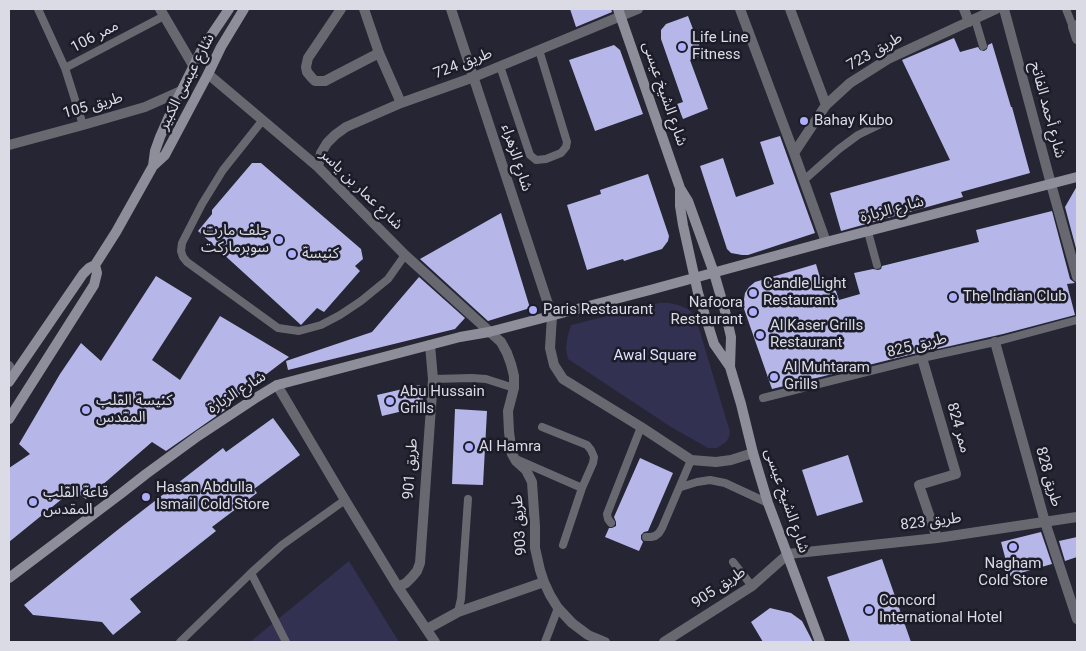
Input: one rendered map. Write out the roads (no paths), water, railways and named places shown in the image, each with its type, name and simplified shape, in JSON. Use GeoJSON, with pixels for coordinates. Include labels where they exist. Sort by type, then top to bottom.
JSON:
{"type":"FeatureCollection","features":[{"type":"Feature","properties":{"kind":"street","name":"شارع عيسى الكبير"},"geometry":{"type":"LineString","coordinates":[[153,166],[155,151],[160,137],[202,49],[229,9]]}},
{"type":"Feature","properties":{"kind":"street","name":"شارع عيسى الكبير"},"geometry":{"type":"LineString","coordinates":[[10,378],[83,274],[95,265],[153,166],[169,150],[221,47],[244,9]]}},
{"type":"Feature","properties":{"kind":"street"},"geometry":{"type":"LineString","coordinates":[[341,9],[308,58],[306,67],[307,72],[312,78],[316,81],[324,81],[380,53]]}},
{"type":"Feature","properties":{"kind":"street"},"geometry":{"type":"LineString","coordinates":[[364,9],[380,53],[402,103]]}},
{"type":"Feature","properties":{"kind":"street","name":"شارع الزهراء"},"geometry":{"type":"LineString","coordinates":[[452,9],[552,316]]}},
{"type":"Feature","properties":{"kind":"street","name":"طريق 724"},"geometry":{"type":"LineString","coordinates":[[318,168],[321,154],[327,143],[346,127],[402,103],[474,77],[539,50],[620,12],[638,9]]}},
{"type":"Feature","properties":{"kind":"street"},"geometry":{"type":"LineString","coordinates":[[740,9],[826,242]]}},
{"type":"Feature","properties":{"kind":"street"},"geometry":{"type":"LineString","coordinates":[[790,9],[826,105]]}},
{"type":"Feature","properties":{"kind":"street"},"geometry":{"type":"LineString","coordinates":[[964,9],[972,20]]}},
{"type":"Feature","properties":{"kind":"street","name":"طريق 723"},"geometry":{"type":"LineString","coordinates":[[794,153],[826,105],[850,84],[888,59],[996,9]]}},
{"type":"Feature","properties":{"kind":"street","name":"شارع أحمد الفاتح"},"geometry":{"type":"LineString","coordinates":[[1004,9],[1051,184],[1075,262],[1077,277]]}},
{"type":"Feature","properties":{"kind":"street"},"geometry":{"type":"LineString","coordinates":[[162,12],[194,67]]}},
{"type":"Feature","properties":{"kind":"street","name":"شارع الشيخ عيسى"},"geometry":{"type":"LineString","coordinates":[[620,12],[680,188],[688,201],[714,273],[730,337],[730,367],[753,453],[768,503],[820,642]]}},
{"type":"Feature","properties":{"kind":"street"},"geometry":{"type":"LineString","coordinates":[[1075,26],[1077,39]]}},
{"type":"Feature","properties":{"kind":"street","name":"شارع عمار بن ياسر"},"geometry":{"type":"LineString","coordinates":[[208,74],[318,168],[405,255],[489,332]]}},
{"type":"Feature","properties":{"kind":"street","name":"طريق 105"},"geometry":{"type":"LineString","coordinates":[[9,145],[145,106],[183,90]]}},
{"type":"Feature","properties":{"kind":"street","name":"شارع الزبارة"},"geometry":{"type":"LineString","coordinates":[[9,578],[198,436],[254,398],[277,385],[460,337],[489,332],[552,316],[1077,177]]}},
{"type":"Feature","properties":{"kind":"street","name":"شارع الشيخ عيسى"},"geometry":{"type":"LineString","coordinates":[[680,188],[680,206],[694,278],[714,344],[730,367]]}},
{"type":"Feature","properties":{"kind":"street","name":"شارع عيسى الكبير"},"geometry":{"type":"LineString","coordinates":[[9,420],[94,285],[95,265]]}},
{"type":"Feature","properties":{"kind":"street"},"geometry":{"type":"LineString","coordinates":[[552,316],[550,348],[554,365],[563,379],[691,460],[716,462],[731,460],[753,453]]}},
{"type":"Feature","properties":{"kind":"street","name":"طريق 903"},"geometry":{"type":"LineString","coordinates":[[489,332],[501,342],[507,353],[514,376],[514,388],[508,411],[510,443],[514,459],[526,470],[532,482],[535,548],[544,582],[558,608],[572,623],[588,635],[605,642]]}},
{"type":"Feature","properties":{"kind":"street","name":"طريق 828"},"geometry":{"type":"LineString","coordinates":[[995,342],[1045,522],[1077,619]]}},
{"type":"Feature","properties":{"kind":"street","name":"طريق 901"},"geometry":{"type":"LineString","coordinates":[[398,587],[412,577],[420,563],[432,379],[430,345]]}},
{"type":"Feature","properties":{"kind":"street","name":"ممر 824"},"geometry":{"type":"LineString","coordinates":[[922,358],[956,474],[919,485],[937,538]]}},
{"type":"Feature","properties":{"kind":"street"},"geometry":{"type":"LineString","coordinates":[[9,366],[10,378],[28,389]]}},
{"type":"Feature","properties":{"kind":"street"},"geometry":{"type":"LineString","coordinates":[[277,385],[398,587],[435,642]]}},
{"type":"Feature","properties":{"kind":"street","name":"طريق 823"},"geometry":{"type":"LineString","coordinates":[[788,554],[937,538],[1077,517]]}},
{"type":"Feature","properties":{"kind":"street","name":"طريق 905"},"geometry":{"type":"LineString","coordinates":[[664,642],[752,586],[788,554]]}},
{"type":"Feature","properties":{"kind":"street"},"geometry":{"type":"LineString","coordinates":[[427,628],[458,612],[544,582]]}},
{"type":"Feature","properties":{"kind":"lane","name":"ممر 106"},"geometry":{"type":"LineString","coordinates":[[38,9],[65,68],[83,125]]}},
{"type":"Feature","properties":{"kind":"lane"},"geometry":{"type":"LineString","coordinates":[[1066,9],[1075,26]]}},
{"type":"Feature","properties":{"kind":"lane","name":"ممر 106"},"geometry":{"type":"LineString","coordinates":[[65,68],[162,12]]}},
{"type":"Feature","properties":{"kind":"lane"},"geometry":{"type":"LineString","coordinates":[[972,20],[983,46]]}},
{"type":"Feature","properties":{"kind":"lane"},"geometry":{"type":"LineString","coordinates":[[500,66],[530,155],[536,160],[546,159],[561,153],[566,147],[567,142],[539,50]]}},
{"type":"Feature","properties":{"kind":"lane"},"geometry":{"type":"LineString","coordinates":[[262,121],[223,170],[202,204],[182,243],[181,251],[187,262],[278,328],[299,331],[321,325],[361,301],[388,279],[405,255]]}},
{"type":"Feature","properties":{"kind":"lane"},"geometry":{"type":"LineString","coordinates":[[804,180],[858,135],[887,121]]}},
{"type":"Feature","properties":{"kind":"lane"},"geometry":{"type":"LineString","coordinates":[[868,232],[877,265]]}},
{"type":"Feature","properties":{"kind":"lane","name":"طريق 825"},"geometry":{"type":"LineString","coordinates":[[763,398],[922,358],[995,342],[1077,320]]}},
{"type":"Feature","properties":{"kind":"lane"},"geometry":{"type":"LineString","coordinates":[[432,379],[479,378],[514,388]]}},
{"type":"Feature","properties":{"kind":"lane"},"geometry":{"type":"LineString","coordinates":[[542,427],[587,445],[592,450],[594,457],[563,545]]}},
{"type":"Feature","properties":{"kind":"lane"},"geometry":{"type":"LineString","coordinates":[[611,523],[607,514],[641,427]]}},
{"type":"Feature","properties":{"kind":"lane"},"geometry":{"type":"LineString","coordinates":[[514,459],[582,488]]}},
{"type":"Feature","properties":{"kind":"lane"},"geometry":{"type":"LineString","coordinates":[[646,537],[659,533],[681,487],[691,460]]}},
{"type":"Feature","properties":{"kind":"lane"},"geometry":{"type":"LineString","coordinates":[[681,487],[710,480],[725,483],[768,503]]}},
{"type":"Feature","properties":{"kind":"lane"},"geometry":{"type":"LineString","coordinates":[[458,612],[461,599],[468,499]]}},
{"type":"Feature","properties":{"kind":"lane"},"geometry":{"type":"LineString","coordinates":[[180,642],[282,544],[345,500]]}},
{"type":"Feature","properties":{"kind":"lane"},"geometry":{"type":"LineString","coordinates":[[733,562],[752,586]]}},
{"type":"Feature","properties":{"kind":"lane"},"geometry":{"type":"LineString","coordinates":[[251,573],[286,642]]}},
{"type":"Feature","properties":{"kind":"lane"},"geometry":{"type":"LineString","coordinates":[[545,642],[558,608]]}},
{"type":"Feature","properties":{"kind":"place","name":"Life Line Fitness"},"geometry":{"type":"Point","coordinates":[682,47]}},
{"type":"Feature","properties":{"kind":"place","name":"Bahay Kubo"},"geometry":{"type":"Point","coordinates":[804,121]}},
{"type":"Feature","properties":{"kind":"place","name":"جلف مارت سوبرماركت"},"geometry":{"type":"Point","coordinates":[279,240]}},
{"type":"Feature","properties":{"kind":"place","name":"كنيسة"},"geometry":{"type":"Point","coordinates":[292,254]}},
{"type":"Feature","properties":{"kind":"place","name":"Candle Light Restaurant"},"geometry":{"type":"Point","coordinates":[753,293]}},
{"type":"Feature","properties":{"kind":"place","name":"The Indian Club"},"geometry":{"type":"Point","coordinates":[953,297]}},
{"type":"Feature","properties":{"kind":"place","name":"Paris Restaurant"},"geometry":{"type":"Point","coordinates":[533,310]}},
{"type":"Feature","properties":{"kind":"place","name":"Nafoora Restaurant"},"geometry":{"type":"Point","coordinates":[753,312]}},
{"type":"Feature","properties":{"kind":"place","name":"Al Kaser Grills Restaurant"},"geometry":{"type":"Point","coordinates":[760,335]}},
{"type":"Feature","properties":{"kind":"place","name":"Al Muhtaram Grills"},"geometry":{"type":"Point","coordinates":[774,377]}},
{"type":"Feature","properties":{"kind":"place","name":"Abu Hussain Grills"},"geometry":{"type":"Point","coordinates":[390,401]}},
{"type":"Feature","properties":{"kind":"place","name":"كنيسة القلب المقدس"},"geometry":{"type":"Point","coordinates":[86,410]}},
{"type":"Feature","properties":{"kind":"place","name":"Al Hamra"},"geometry":{"type":"Point","coordinates":[469,447]}},
{"type":"Feature","properties":{"kind":"place","name":"Hasan Abdulla Ismail Cold Store"},"geometry":{"type":"Point","coordinates":[146,497]}},
{"type":"Feature","properties":{"kind":"place","name":"قاعة القلب المقدس"},"geometry":{"type":"Point","coordinates":[33,502]}},
{"type":"Feature","properties":{"kind":"place","name":"Nagham Cold Store"},"geometry":{"type":"Point","coordinates":[1013,547]}},
{"type":"Feature","properties":{"kind":"place","name":"Concord International Hotel"},"geometry":{"type":"Point","coordinates":[869,610]}},
{"type":"Feature","properties":{"kind":"park label","name":"Awal Square"},"geometry":{"type":"Point","coordinates":[655,356]}}]}
